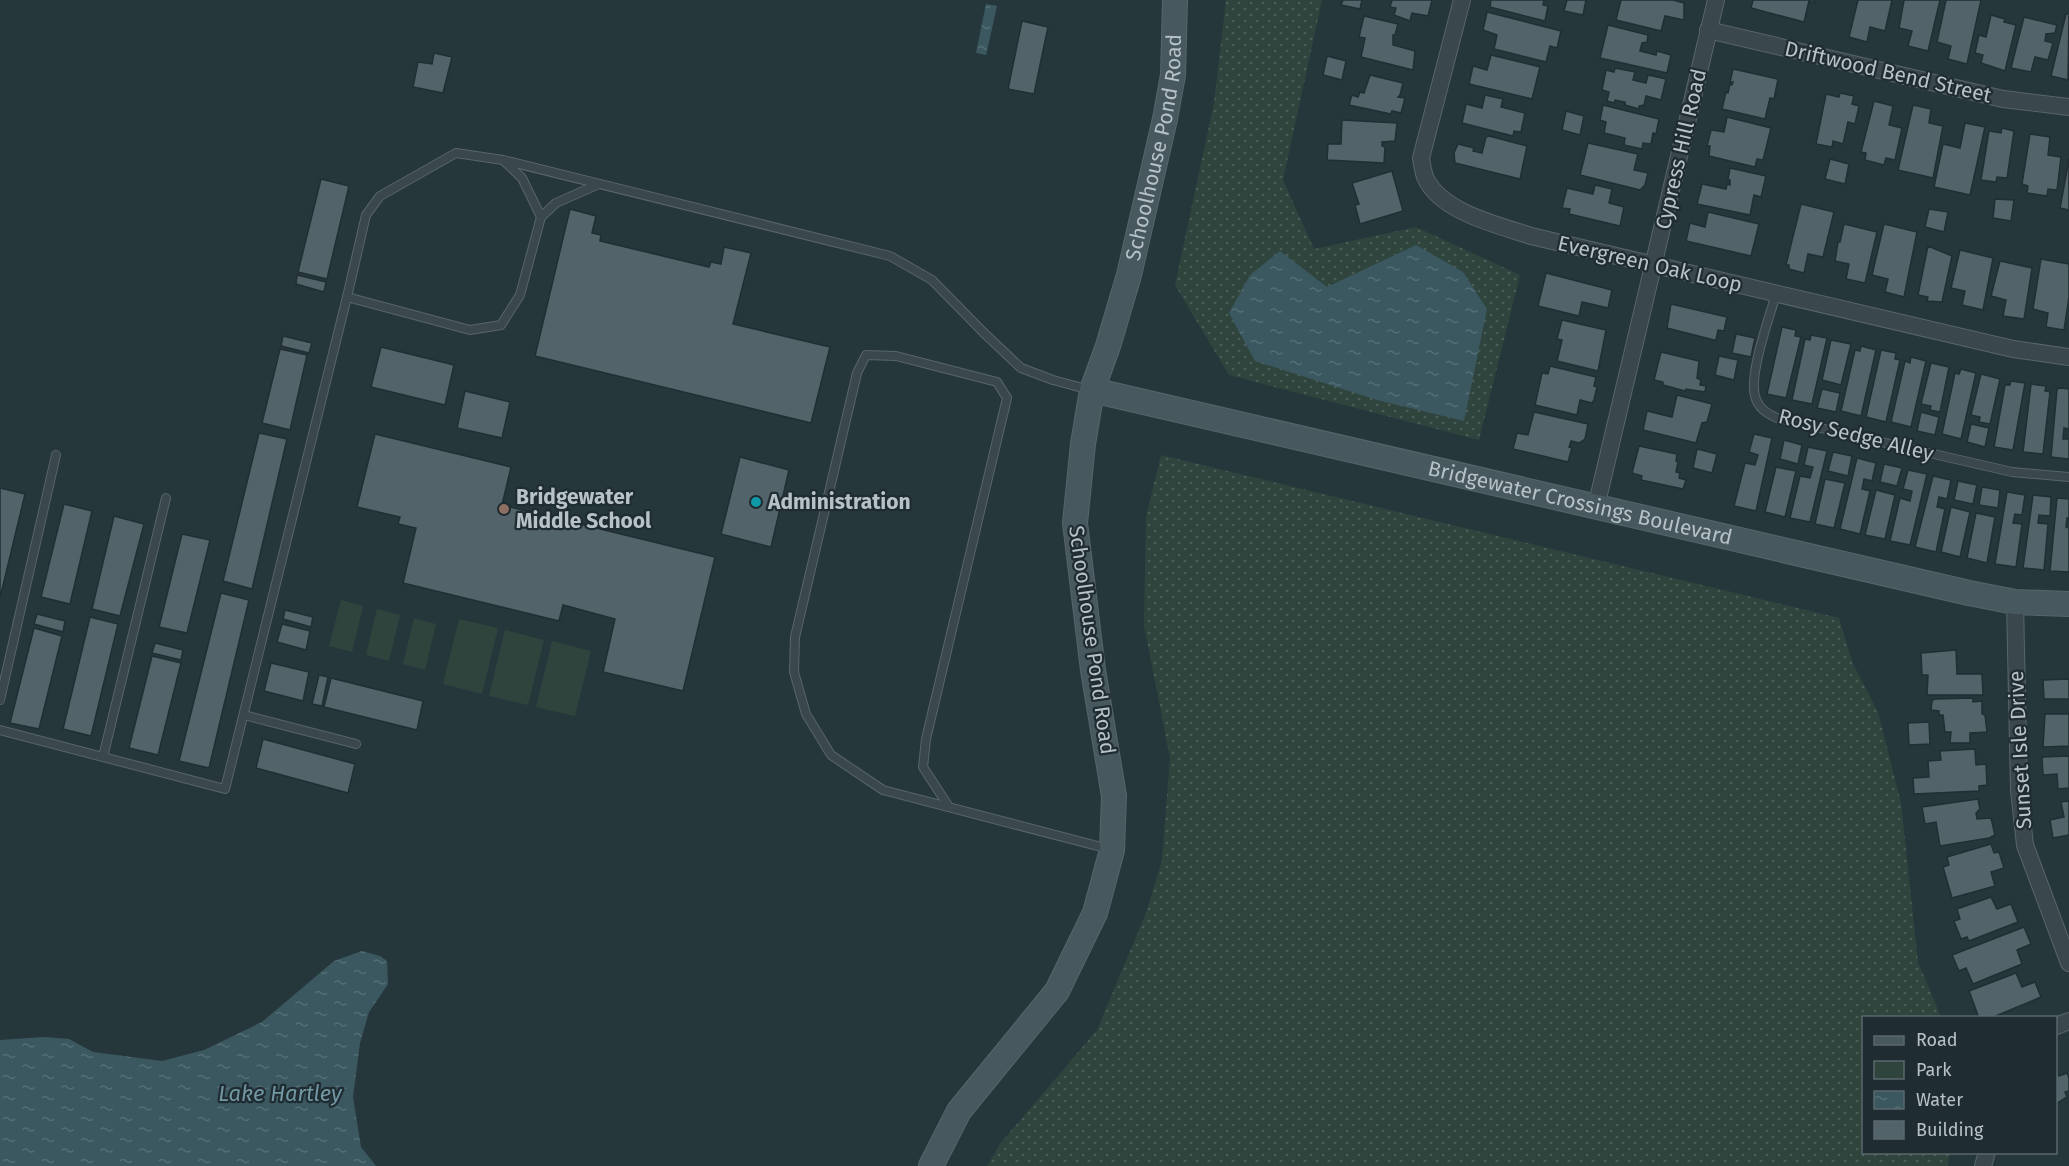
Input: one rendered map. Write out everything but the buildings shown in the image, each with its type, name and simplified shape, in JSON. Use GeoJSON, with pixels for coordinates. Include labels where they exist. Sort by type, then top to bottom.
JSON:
{"type":"FeatureCollection","features":[{"type":"Feature","properties":{"kind":"street","name":"Schoolhouse Pond Road"},"geometry":{"type":"LineString","coordinates":[[931,1166],[959,1111],[1057,992],[1095,913],[1113,850],[1114,796],[1093,670],[1075,523],[1083,444],[1092,390],[1129,275],[1165,119],[1173,75],[1174,0]]}},
{"type":"Feature","properties":{"kind":"street","name":"Evergreen Oak Loop"},"geometry":{"type":"LineString","coordinates":[[1462,0],[1421,158],[1425,177],[1434,191],[1446,202],[1492,224],[1531,236],[2013,349],[2069,357]]}},
{"type":"Feature","properties":{"kind":"street","name":"Cypress Hill Road"},"geometry":{"type":"LineString","coordinates":[[1596,507],[1716,0]]}},
{"type":"Feature","properties":{"kind":"street","name":"Driftwood Bend Street"},"geometry":{"type":"LineString","coordinates":[[1708,30],[2003,99],[2069,107]]}},
{"type":"Feature","properties":{"kind":"street","name":"Bridgewater Crossings Boulevard"},"geometry":{"type":"LineString","coordinates":[[1092,390],[1969,593],[2014,602],[2069,604]]}},
{"type":"Feature","properties":{"kind":"street","name":"Sunset Isle Drive"},"geometry":{"type":"LineString","coordinates":[[2014,602],[2019,790],[2025,844],[2069,963]]}},
{"type":"Feature","properties":{"kind":"lane"},"geometry":{"type":"LineString","coordinates":[[0,730],[225,789],[366,215],[380,196],[456,153],[503,160],[890,256],[932,280],[1021,368],[1053,380],[1092,390]]}},
{"type":"Feature","properties":{"kind":"lane"},"geometry":{"type":"LineString","coordinates":[[503,160],[522,178],[542,217]]}},
{"type":"Feature","properties":{"kind":"lane"},"geometry":{"type":"LineString","coordinates":[[347,297],[470,330],[501,325],[520,295],[542,217],[556,203],[598,184]]}},
{"type":"Feature","properties":{"kind":"lane","name":"Rosy Sedge Alley"},"geometry":{"type":"LineString","coordinates":[[1776,294],[1753,380],[1755,397],[1763,411],[1777,418],[2012,472],[2069,477]]}},
{"type":"Feature","properties":{"kind":"lane"},"geometry":{"type":"LineString","coordinates":[[949,807],[923,767],[925,748],[1007,398],[997,382],[896,356],[866,355],[857,373],[795,637],[794,672],[806,714],[831,755],[883,790],[1113,850]]}},
{"type":"Feature","properties":{"kind":"lane"},"geometry":{"type":"LineString","coordinates":[[0,700],[56,455]]}},
{"type":"Feature","properties":{"kind":"lane"},"geometry":{"type":"LineString","coordinates":[[103,758],[166,498]]}},
{"type":"Feature","properties":{"kind":"lane"},"geometry":{"type":"LineString","coordinates":[[244,715],[356,744]]}},
{"type":"Feature","properties":{"kind":"green space"},"geometry":{"type":"Polygon","coordinates":[[[1226,0],[1322,0],[1283,180],[1314,249],[1416,227],[1520,275],[1479,440],[1229,375],[1175,285],[1214,103],[1226,0]]]}},
{"type":"Feature","properties":{"kind":"green space"},"geometry":{"type":"Polygon","coordinates":[[[1161,455],[1839,618],[1853,664],[1878,712],[1901,803],[1918,962],[1941,1016],[1862,1016],[1862,1154],[1950,1154],[1948,1166],[987,1166],[1000,1144],[1097,1030],[1146,913],[1162,860],[1170,758],[1144,625],[1146,517],[1161,455]]]}},
{"type":"Feature","properties":{"kind":"green space"},"geometry":{"type":"Polygon","coordinates":[[[341,600],[363,606],[352,652],[329,646],[341,600]]]}},
{"type":"Feature","properties":{"kind":"green space"},"geometry":{"type":"Polygon","coordinates":[[[377,609],[400,615],[389,661],[366,655],[377,609]]]}},
{"type":"Feature","properties":{"kind":"green space"},"geometry":{"type":"Polygon","coordinates":[[[414,618],[436,624],[425,670],[403,664],[414,618]]]}},
{"type":"Feature","properties":{"kind":"green space"},"geometry":{"type":"Polygon","coordinates":[[[459,619],[498,628],[482,694],[443,684],[459,619]]]}},
{"type":"Feature","properties":{"kind":"green space"},"geometry":{"type":"Polygon","coordinates":[[[505,630],[544,640],[528,705],[489,696],[505,630]]]}},
{"type":"Feature","properties":{"kind":"green space"},"geometry":{"type":"Polygon","coordinates":[[[552,641],[591,651],[575,716],[536,707],[552,641]]]}},
{"type":"Feature","properties":{"kind":"water"},"geometry":{"type":"Polygon","coordinates":[[[986,4],[997,6],[986,55],[976,53],[986,4]]]}},
{"type":"Feature","properties":{"kind":"water"},"geometry":{"type":"Polygon","coordinates":[[[1416,245],[1463,272],[1487,309],[1464,421],[1377,400],[1255,361],[1229,313],[1250,275],[1280,251],[1327,287],[1416,245]]]}},
{"type":"Feature","properties":{"kind":"water","name":"Lake Hartley"},"geometry":{"type":"Polygon","coordinates":[[[362,951],[380,956],[387,961],[388,984],[369,1012],[360,1043],[353,1097],[361,1147],[376,1166],[0,1166],[0,1040],[44,1037],[69,1039],[93,1052],[162,1061],[204,1050],[262,1022],[334,961],[362,951]]]}},
{"type":"Feature","properties":{"kind":"place","name":"Administration"},"geometry":{"type":"Point","coordinates":[756,502]}},
{"type":"Feature","properties":{"kind":"place","name":"Bridgewater Middle School"},"geometry":{"type":"Point","coordinates":[504,509]}}]}
